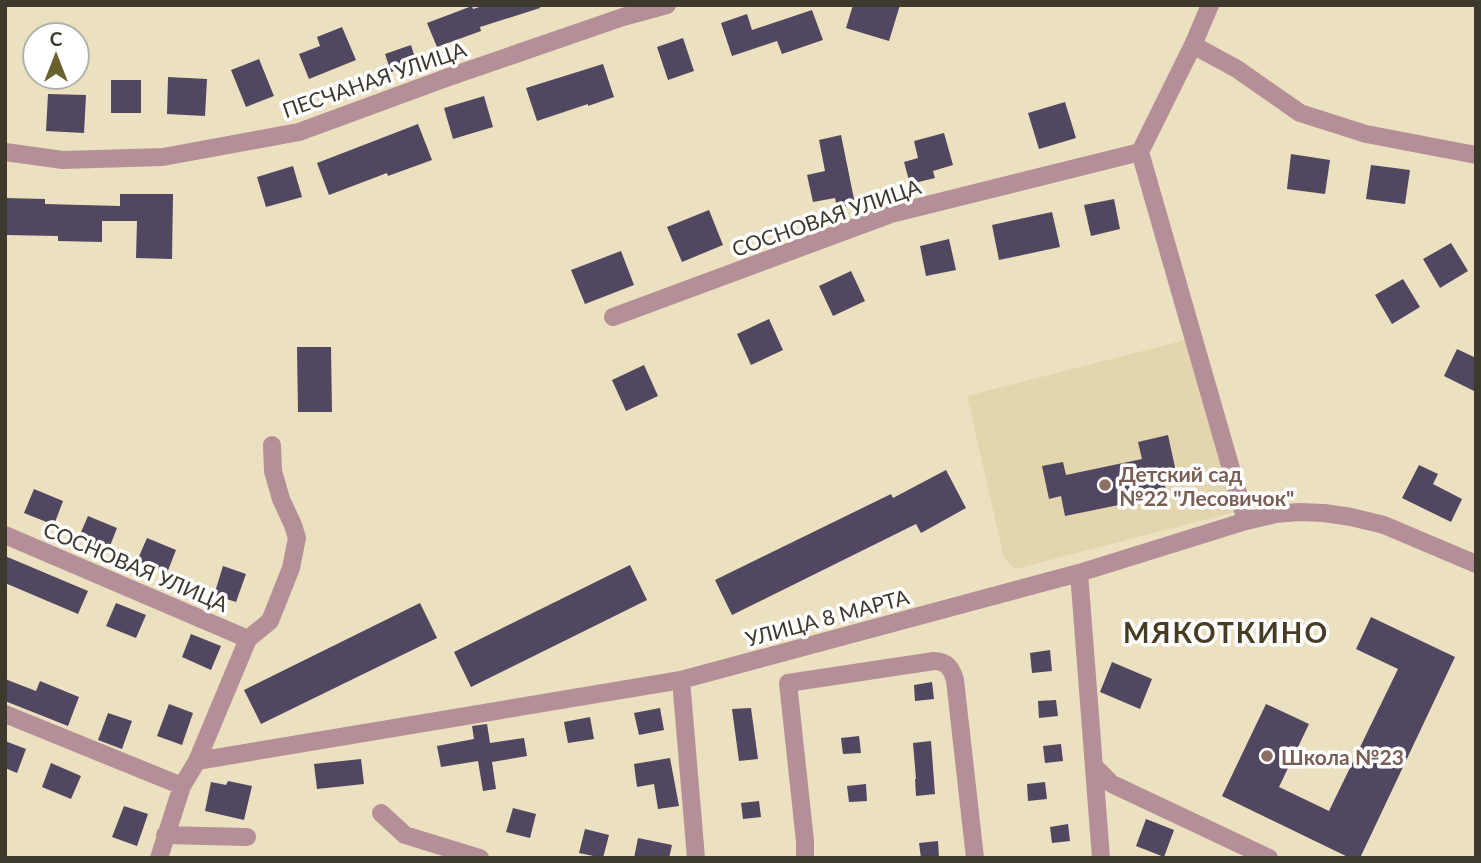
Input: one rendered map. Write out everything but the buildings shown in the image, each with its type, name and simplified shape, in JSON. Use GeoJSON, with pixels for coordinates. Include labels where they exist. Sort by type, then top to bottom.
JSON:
{"type":"FeatureCollection","features":[{"type":"Feature","properties":{"kind":"street","name":"ПЕСЧАНАЯ УЛИЦА"},"geometry":{"type":"LineString","coordinates":[[5,152],[63,160],[163,157],[299,132],[446,78],[667,5]]}},
{"type":"Feature","properties":{"kind":"street"},"geometry":{"type":"LineString","coordinates":[[1210,5],[1140,152],[1246,521]]}},
{"type":"Feature","properties":{"kind":"street"},"geometry":{"type":"LineString","coordinates":[[1193,45],[1237,69],[1300,113],[1366,134],[1476,155]]}},
{"type":"Feature","properties":{"kind":"street","name":"СОСНОВАЯ УЛИЦА"},"geometry":{"type":"LineString","coordinates":[[613,317],[891,214],[1140,152]]}},
{"type":"Feature","properties":{"kind":"street"},"geometry":{"type":"LineString","coordinates":[[159,858],[182,786],[197,761],[248,639],[270,621],[292,568],[297,538],[273,471],[272,445]]}},
{"type":"Feature","properties":{"kind":"street","name":"УЛИЦА 8 МАРТА"},"geometry":{"type":"LineString","coordinates":[[197,761],[681,680],[1079,573],[1276,514],[1324,513],[1384,525],[1476,564]]}},
{"type":"Feature","properties":{"kind":"street","name":"СОСНОВАЯ УЛИЦА"},"geometry":{"type":"LineString","coordinates":[[5,535],[248,639]]}},
{"type":"Feature","properties":{"kind":"street"},"geometry":{"type":"LineString","coordinates":[[1079,573],[1101,858]]}},
{"type":"Feature","properties":{"kind":"street"},"geometry":{"type":"LineString","coordinates":[[806,858],[788,683],[934,661],[945,662],[952,669],[955,680],[975,858]]}},
{"type":"Feature","properties":{"kind":"street"},"geometry":{"type":"LineString","coordinates":[[681,680],[696,858]]}},
{"type":"Feature","properties":{"kind":"street"},"geometry":{"type":"LineString","coordinates":[[5,714],[182,786]]}},
{"type":"Feature","properties":{"kind":"street"},"geometry":{"type":"LineString","coordinates":[[1094,766],[1112,784],[1269,858]]}},
{"type":"Feature","properties":{"kind":"street"},"geometry":{"type":"LineString","coordinates":[[381,813],[405,835],[480,858]]}},
{"type":"Feature","properties":{"kind":"street"},"geometry":{"type":"LineString","coordinates":[[165,835],[247,837]]}},
{"type":"Feature","properties":{"kind":"shaded area"},"geometry":{"type":"Polygon","coordinates":[[[1189,339],[1238,511],[1015,569],[1004,558],[967,396],[1189,339]]]}},
{"type":"Feature","properties":{"kind":"place","name":"Детский сад №22 \"Лесовичок\""},"geometry":{"type":"Point","coordinates":[1105,485]}},
{"type":"Feature","properties":{"kind":"place","name":"Школа №23"},"geometry":{"type":"Point","coordinates":[1267,756]}},
{"type":"Feature","properties":{"kind":"district","name":"МЯКОТКИНО"},"geometry":{"type":"Point","coordinates":[1226,632]}}]}
